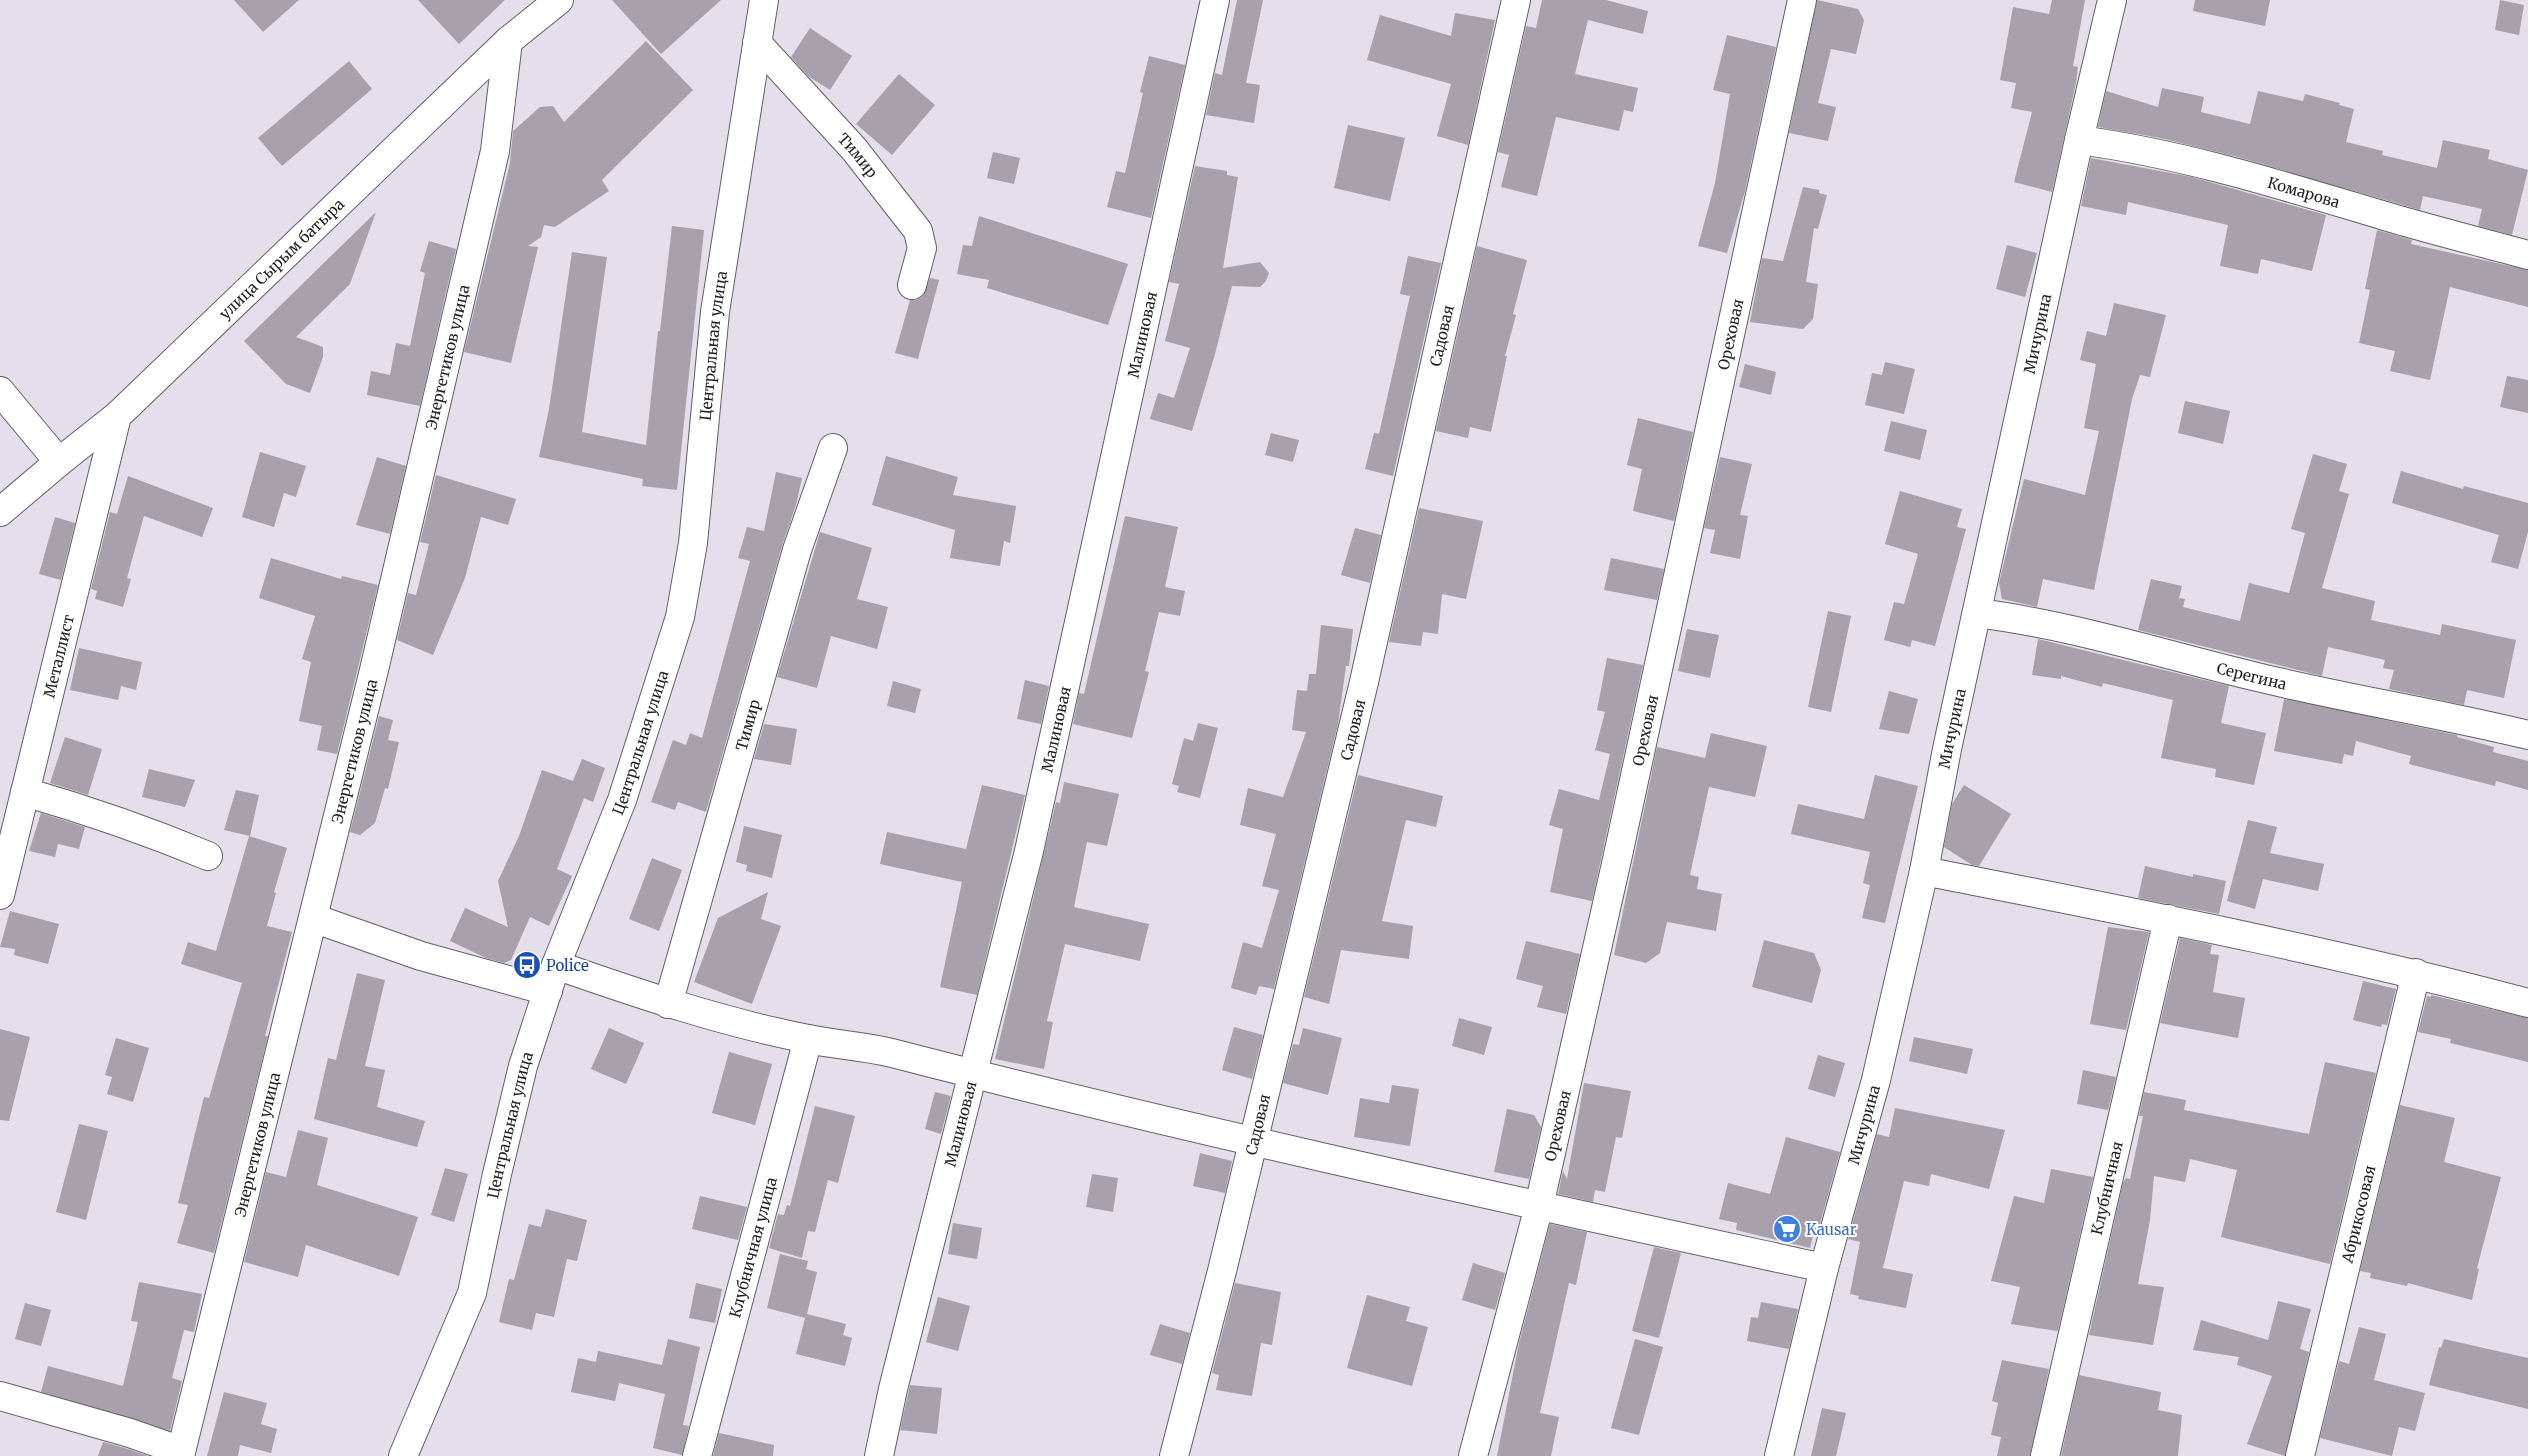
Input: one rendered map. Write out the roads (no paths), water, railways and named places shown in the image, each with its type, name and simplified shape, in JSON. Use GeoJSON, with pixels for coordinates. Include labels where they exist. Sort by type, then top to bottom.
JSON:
{"type":"FeatureCollection","features":[{"type":"Feature","properties":{"kind":"street","name":"улица Сырым батыра"},"geometry":{"type":"LineString","coordinates":[[0,512],[117,416],[508,41],[559,0]]}},
{"type":"Feature","properties":{"kind":"street","name":"Центральная улица"},"geometry":{"type":"LineString","coordinates":[[403,1456],[472,1293],[497,1174],[523,1066],[552,978],[622,800],[680,617],[693,543],[715,312],[764,0]]}},
{"type":"Feature","properties":{"kind":"street","name":"Малиновая"},"geometry":{"type":"LineString","coordinates":[[879,1456],[895,1380],[1029,851],[1215,0]]}},
{"type":"Feature","properties":{"kind":"street","name":"Садовая"},"geometry":{"type":"LineString","coordinates":[[1174,1456],[1364,682],[1516,0]]}},
{"type":"Feature","properties":{"kind":"street","name":"Ореховая"},"geometry":{"type":"LineString","coordinates":[[1473,1456],[1539,1206],[1620,845],[1802,0]]}},
{"type":"Feature","properties":{"kind":"street","name":"Мичурина"},"geometry":{"type":"LineString","coordinates":[[1779,1456],[1824,1268],[1876,1080],[1924,871],[1947,749],[2079,140],[2112,0]]}},
{"type":"Feature","properties":{"kind":"street","name":"Энергетиков улица"},"geometry":{"type":"LineString","coordinates":[[180,1453],[313,918],[495,151],[508,41]]}},
{"type":"Feature","properties":{"kind":"street","name":"Тимир"},"geometry":{"type":"LineString","coordinates":[[757,43],[854,149],[918,231],[922,248],[912,285]]}},
{"type":"Feature","properties":{"kind":"street","name":"Комарова"},"geometry":{"type":"LineString","coordinates":[[2079,140],[2132,147],[2240,172],[2387,217],[2528,255]]}},
{"type":"Feature","properties":{"kind":"street"},"geometry":{"type":"LineString","coordinates":[[0,391],[59,462]]}},
{"type":"Feature","properties":{"kind":"street","name":"Металлист"},"geometry":{"type":"LineString","coordinates":[[0,895],[117,416]]}},
{"type":"Feature","properties":{"kind":"street","name":"Тимир"},"geometry":{"type":"LineString","coordinates":[[668,1004],[797,550],[833,448]]}},
{"type":"Feature","properties":{"kind":"street","name":"Серегина"},"geometry":{"type":"LineString","coordinates":[[1977,613],[2022,619],[2102,636],[2258,678],[2448,715],[2528,735]]}},
{"type":"Feature","properties":{"kind":"street"},"geometry":{"type":"LineString","coordinates":[[25,792],[139,828],[208,856]]}},
{"type":"Feature","properties":{"kind":"street"},"geometry":{"type":"LineString","coordinates":[[1924,871],[2168,919],[2416,973],[2528,1003]]}},
{"type":"Feature","properties":{"kind":"street"},"geometry":{"type":"LineString","coordinates":[[313,918],[421,956],[552,978],[668,1004],[808,1039],[875,1049],[1252,1143],[1824,1268]]}},
{"type":"Feature","properties":{"kind":"street","name":"Клубничная"},"geometry":{"type":"LineString","coordinates":[[2045,1456],[2168,919]]}},
{"type":"Feature","properties":{"kind":"street","name":"Абрикосовая"},"geometry":{"type":"LineString","coordinates":[[2300,1456],[2416,973]]}},
{"type":"Feature","properties":{"kind":"street","name":"Клубничная улица"},"geometry":{"type":"LineString","coordinates":[[697,1456],[808,1039]]}},
{"type":"Feature","properties":{"kind":"street"},"geometry":{"type":"LineString","coordinates":[[0,1396],[130,1433],[180,1453]]}},
{"type":"Feature","properties":{"kind":"place","name":"Police"},"geometry":{"type":"Point","coordinates":[527,965]}},
{"type":"Feature","properties":{"kind":"place","name":"Kausar"},"geometry":{"type":"Point","coordinates":[1787,1229]}}]}
